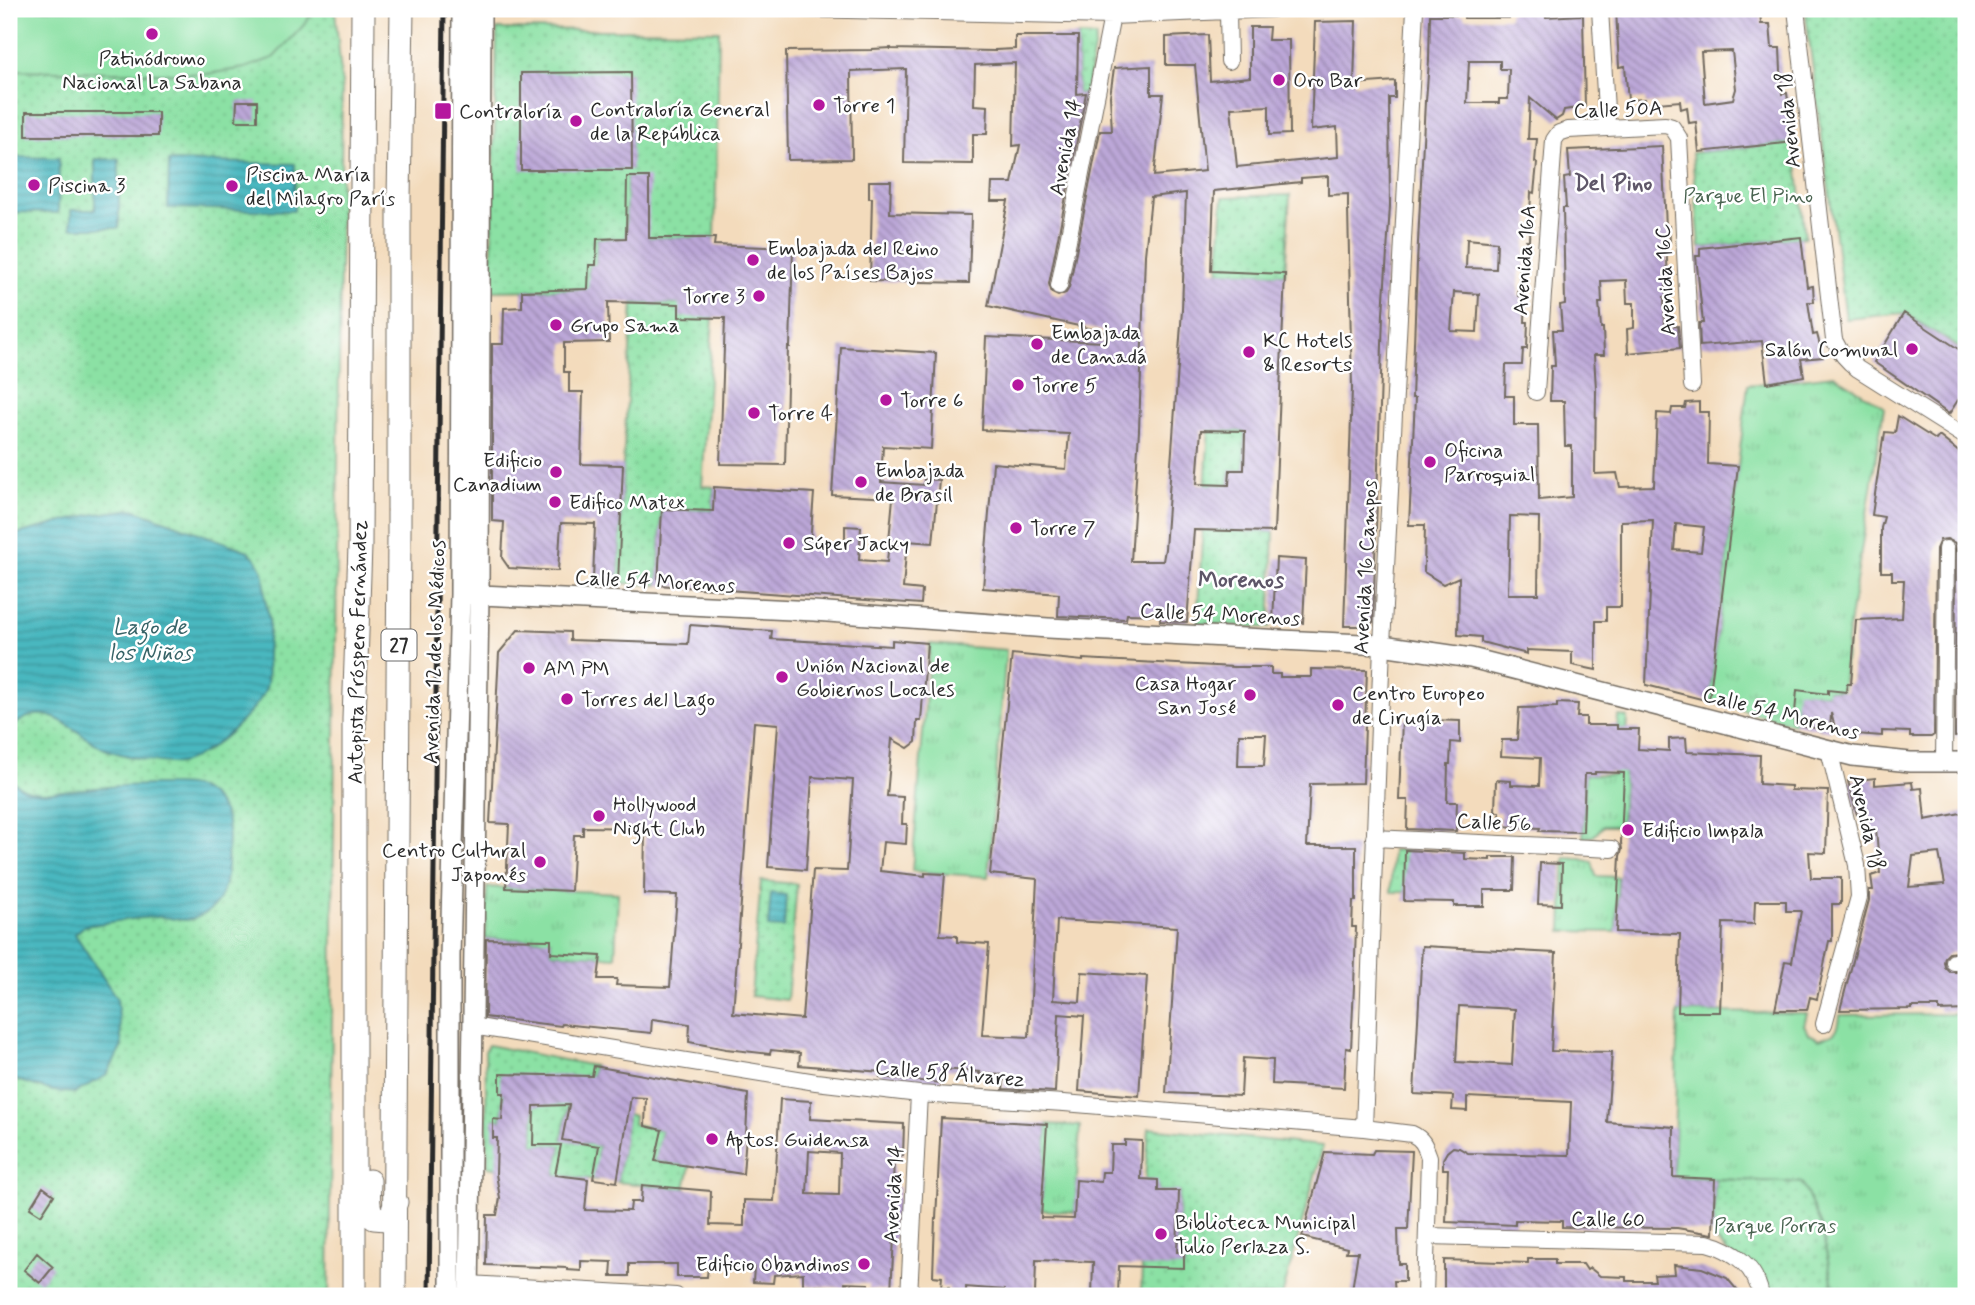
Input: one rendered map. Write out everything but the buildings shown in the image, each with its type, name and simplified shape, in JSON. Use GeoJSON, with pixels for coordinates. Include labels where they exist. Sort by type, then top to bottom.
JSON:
{"type":"FeatureCollection","features":[{"type":"Feature","properties":{"kind":"highway"},"geometry":{"type":"LineString","coordinates":[[391,9],[394,61],[401,88]]}},
{"type":"Feature","properties":{"kind":"highway","name":"Autopista Próspero Fernández"},"geometry":{"type":"LineString","coordinates":[[394,1296],[402,9]]}},
{"type":"Feature","properties":{"kind":"highway","name":"Autopista Próspero Fernández"},"geometry":{"type":"LineString","coordinates":[[354,1296],[354,719],[360,532],[366,13]]}},
{"type":"Feature","properties":{"kind":"highway"},"geometry":{"type":"LineString","coordinates":[[354,1099],[367,1132],[370,1213],[374,1218],[386,1219],[392,1213],[396,1202]]}},
{"type":"Feature","properties":{"kind":"main road","name":"Avenida 12 de los Médicos"},"geometry":{"type":"LineString","coordinates":[[462,9],[470,594],[472,1026],[469,1290]]}},
{"type":"Feature","properties":{"kind":"main road","name":"Avenida 12 de los Médicos"},"geometry":{"type":"LineString","coordinates":[[450,1296],[450,956],[470,594],[481,9]]}},
{"type":"Feature","properties":{"kind":"main road","name":"Calle 54 Morenos"},"geometry":{"type":"LineString","coordinates":[[470,594],[814,611],[1048,628],[1382,645],[1471,658],[1829,750],[1910,762],[1966,762]]}},
{"type":"Feature","properties":{"kind":"street"},"geometry":{"type":"LineString","coordinates":[[803,9],[1112,16],[1273,9]]}},
{"type":"Feature","properties":{"kind":"street","name":"Avenida 16 Campos"},"geometry":{"type":"LineString","coordinates":[[1364,1128],[1382,645],[1415,9]]}},
{"type":"Feature","properties":{"kind":"street"},"geometry":{"type":"LineString","coordinates":[[1600,9],[1607,127]]}},
{"type":"Feature","properties":{"kind":"street","name":"Avenida 18"},"geometry":{"type":"LineString","coordinates":[[1796,9],[1834,340],[1847,361],[1966,437]]}},
{"type":"Feature","properties":{"kind":"street"},"geometry":{"type":"LineString","coordinates":[[1228,12],[1229,61]]}},
{"type":"Feature","properties":{"kind":"street","name":"Avenida 14"},"geometry":{"type":"LineString","coordinates":[[1059,286],[1112,16]]}},
{"type":"Feature","properties":{"kind":"street","name":"Calle 50A"},"geometry":{"type":"LineString","coordinates":[[1559,133],[1607,127],[1665,125],[1676,132]]}},
{"type":"Feature","properties":{"kind":"street","name":"Avenida 16C"},"geometry":{"type":"LineString","coordinates":[[1676,132],[1679,138],[1692,385]]}},
{"type":"Feature","properties":{"kind":"street","name":"Avenida 16A"},"geometry":{"type":"LineString","coordinates":[[1536,392],[1553,147],[1559,133]]}},
{"type":"Feature","properties":{"kind":"street"},"geometry":{"type":"LineString","coordinates":[[1944,762],[1946,549]]}},
{"type":"Feature","properties":{"kind":"street","name":"Avenida 18"},"geometry":{"type":"LineString","coordinates":[[1824,1024],[1859,897],[1860,884],[1829,750]]}},
{"type":"Feature","properties":{"kind":"street","name":"Calle 56"},"geometry":{"type":"LineString","coordinates":[[1374,838],[1612,849]]}},
{"type":"Feature","properties":{"kind":"street","name":"Calle 58 Álvarez"},"geometry":{"type":"LineString","coordinates":[[472,1026],[816,1082],[919,1094],[1064,1103],[1412,1134],[1424,1143],[1429,1157],[1428,1236]]}},
{"type":"Feature","properties":{"kind":"street","name":"Avenida 14"},"geometry":{"type":"LineString","coordinates":[[908,1296],[919,1094]]}},
{"type":"Feature","properties":{"kind":"street"},"geometry":{"type":"LineString","coordinates":[[1425,1296],[1428,1236]]}},
{"type":"Feature","properties":{"kind":"street","name":"Calle 60"},"geometry":{"type":"LineString","coordinates":[[1428,1236],[1707,1242],[1735,1254],[1755,1278],[1761,1296]]}},
{"type":"Feature","properties":{"kind":"street"},"geometry":{"type":"LineString","coordinates":[[469,1290],[676,1296]]}},
{"type":"Feature","properties":{"kind":"green space"},"geometry":{"type":"Polygon","coordinates":[[[9,9],[335,9],[342,85],[329,1296],[9,1296],[9,9]]]}},
{"type":"Feature","properties":{"kind":"green space","name":"Patinódromo Nacional La Sabana"},"geometry":{"type":"Polygon","coordinates":[[[9,9],[314,9],[305,24],[273,58],[245,68],[207,74],[9,70],[9,9]]]}},
{"type":"Feature","properties":{"kind":"green space"},"geometry":{"type":"Polygon","coordinates":[[[1805,9],[1966,9],[1966,352],[1904,313],[1846,319],[1805,9]]]}},
{"type":"Feature","properties":{"kind":"green space"},"geometry":{"type":"Polygon","coordinates":[[[497,29],[719,31],[715,238],[649,238],[627,177],[626,238],[597,239],[596,265],[589,266],[588,273],[596,289],[491,291],[497,29]]]}},
{"type":"Feature","properties":{"kind":"green space"},"geometry":{"type":"Polygon","coordinates":[[[1078,36],[1096,37],[1086,93],[1077,94],[1078,36]]]}},
{"type":"Feature","properties":{"kind":"green space","name":"Parque El Pino"},"geometry":{"type":"Polygon","coordinates":[[[1795,142],[1805,237],[1700,248],[1692,153],[1795,142]]]}},
{"type":"Feature","properties":{"kind":"green space"},"geometry":{"type":"Polygon","coordinates":[[[1290,195],[1285,274],[1221,272],[1214,430],[1245,431],[1244,470],[1230,470],[1229,485],[1209,530],[1274,532],[1270,628],[1197,623],[1223,197],[1290,195]]]}},
{"type":"Feature","properties":{"kind":"green space"},"geometry":{"type":"Polygon","coordinates":[[[633,303],[679,304],[713,317],[702,486],[714,487],[713,511],[662,509],[658,585],[618,583],[633,303]]]}},
{"type":"Feature","properties":{"kind":"green space"},"geometry":{"type":"Polygon","coordinates":[[[1834,375],[1884,407],[1848,632],[1842,691],[1828,690],[1828,694],[1798,691],[1794,724],[1709,701],[1748,385],[1834,375]]]}},
{"type":"Feature","properties":{"kind":"green space"},"geometry":{"type":"Polygon","coordinates":[[[930,644],[1006,650],[988,877],[912,871],[930,644]]]}},
{"type":"Feature","properties":{"kind":"green space"},"geometry":{"type":"Polygon","coordinates":[[[1618,716],[1627,717],[1621,826],[1603,826],[1594,836],[1583,838],[1585,774],[1614,775],[1618,716]]]}},
{"type":"Feature","properties":{"kind":"green space"},"geometry":{"type":"Polygon","coordinates":[[[1392,850],[1405,850],[1464,893],[1391,892],[1392,850]]]}},
{"type":"Feature","properties":{"kind":"green space"},"geometry":{"type":"Polygon","coordinates":[[[1565,858],[1592,862],[1596,876],[1618,877],[1616,932],[1562,931],[1565,858]]]}},
{"type":"Feature","properties":{"kind":"green space"},"geometry":{"type":"Polygon","coordinates":[[[761,881],[797,884],[787,1000],[751,996],[761,881]]]}},
{"type":"Feature","properties":{"kind":"green space"},"geometry":{"type":"Polygon","coordinates":[[[487,887],[618,893],[615,957],[551,953],[551,940],[485,939],[487,887]]]}},
{"type":"Feature","properties":{"kind":"green space"},"geometry":{"type":"Polygon","coordinates":[[[1678,1012],[1807,1013],[1804,1025],[1809,1034],[1819,1039],[1835,1031],[1840,1015],[1966,1014],[1966,1296],[1833,1296],[1821,1226],[1802,1183],[1673,1177],[1678,1012]]]}},
{"type":"Feature","properties":{"kind":"green space"},"geometry":{"type":"Polygon","coordinates":[[[488,1045],[594,1066],[588,1095],[634,1116],[633,1124],[662,1130],[656,1161],[684,1165],[707,1087],[685,1189],[617,1182],[627,1118],[568,1108],[562,1139],[599,1146],[597,1156],[601,1157],[597,1180],[555,1175],[561,1146],[533,1145],[534,1106],[504,1093],[502,1120],[494,1119],[501,1138],[499,1169],[488,1167],[485,1051],[488,1045]]]}},
{"type":"Feature","properties":{"kind":"green space"},"geometry":{"type":"Polygon","coordinates":[[[1047,1124],[1080,1126],[1075,1212],[1041,1210],[1047,1124]]]}},
{"type":"Feature","properties":{"kind":"green space"},"geometry":{"type":"Polygon","coordinates":[[[1149,1128],[1323,1146],[1282,1296],[1141,1296],[1142,1266],[1184,1267],[1184,1253],[1177,1252],[1179,1192],[1158,1191],[1145,1180],[1149,1128]]]}},
{"type":"Feature","properties":{"kind":"green space","name":"Parque Porras"},"geometry":{"type":"Polygon","coordinates":[[[1715,1179],[1802,1183],[1821,1226],[1833,1296],[1767,1296],[1713,1237],[1715,1179]]]}},
{"type":"Feature","properties":{"kind":"water","name":"Piscina 3"},"geometry":{"type":"Polygon","coordinates":[[[9,157],[59,158],[58,213],[9,212],[9,157]]]}},
{"type":"Feature","properties":{"kind":"water"},"geometry":{"type":"Polygon","coordinates":[[[95,159],[119,159],[119,228],[71,228],[71,210],[95,210],[95,159]]]}},
{"type":"Feature","properties":{"kind":"water","name":"Piscina María del Milagro París"},"geometry":{"type":"Polygon","coordinates":[[[169,161],[295,164],[294,211],[168,208],[169,161]]]}},
{"type":"Feature","properties":{"kind":"water","name":"Lago de los Niños"},"geometry":{"type":"Polygon","coordinates":[[[133,509],[248,551],[259,563],[264,575],[269,616],[266,688],[253,709],[229,733],[202,753],[179,763],[151,761],[107,750],[67,724],[44,715],[33,715],[21,720],[9,731],[9,536],[90,515],[133,509]]]}},
{"type":"Feature","properties":{"kind":"water"},"geometry":{"type":"Polygon","coordinates":[[[9,776],[24,789],[44,793],[135,785],[194,787],[216,801],[224,813],[228,827],[225,885],[221,896],[205,914],[187,920],[151,917],[84,926],[75,934],[117,999],[122,1046],[107,1075],[75,1093],[53,1091],[9,1078],[9,776]]]}},
{"type":"Feature","properties":{"kind":"water"},"geometry":{"type":"Polygon","coordinates":[[[771,893],[786,895],[784,928],[768,927],[771,893]]]}},
{"type":"Feature","properties":{"kind":"railway"},"geometry":{"type":"LineString","coordinates":[[429,1296],[444,9]]}},
{"type":"Feature","properties":{"kind":"place","name":"Patinódromo Nacional La Sabana"},"geometry":{"type":"Point","coordinates":[152,34]}},
{"type":"Feature","properties":{"kind":"place","name":"Oro Bar"},"geometry":{"type":"Point","coordinates":[1279,80]}},
{"type":"Feature","properties":{"kind":"place","name":"Torre 1"},"geometry":{"type":"Point","coordinates":[819,105]}},
{"type":"Feature","properties":{"kind":"place","name":"Contraloría"},"geometry":{"type":"Point","coordinates":[443,111]}},
{"type":"Feature","properties":{"kind":"place","name":"Contraloría General de la República"},"geometry":{"type":"Point","coordinates":[576,121]}},
{"type":"Feature","properties":{"kind":"place","name":"Piscina 3"},"geometry":{"type":"Point","coordinates":[34,185]}},
{"type":"Feature","properties":{"kind":"place","name":"Piscina María del Milagro París"},"geometry":{"type":"Point","coordinates":[232,186]}},
{"type":"Feature","properties":{"kind":"place","name":"Embajada del Reino de los Países Bajos"},"geometry":{"type":"Point","coordinates":[753,260]}},
{"type":"Feature","properties":{"kind":"place","name":"Torre 3"},"geometry":{"type":"Point","coordinates":[759,296]}},
{"type":"Feature","properties":{"kind":"place","name":"Grupo Sama"},"geometry":{"type":"Point","coordinates":[556,325]}},
{"type":"Feature","properties":{"kind":"place","name":"Embajada de Canadá"},"geometry":{"type":"Point","coordinates":[1037,344]}},
{"type":"Feature","properties":{"kind":"place","name":"Salón Comunal"},"geometry":{"type":"Point","coordinates":[1912,349]}},
{"type":"Feature","properties":{"kind":"place","name":"KC Hotels & Resorts"},"geometry":{"type":"Point","coordinates":[1249,352]}},
{"type":"Feature","properties":{"kind":"place","name":"Torre 5"},"geometry":{"type":"Point","coordinates":[1018,385]}},
{"type":"Feature","properties":{"kind":"place","name":"Torre 6"},"geometry":{"type":"Point","coordinates":[886,400]}},
{"type":"Feature","properties":{"kind":"place","name":"Torre 4"},"geometry":{"type":"Point","coordinates":[754,413]}},
{"type":"Feature","properties":{"kind":"place","name":"Oficina Parroquial"},"geometry":{"type":"Point","coordinates":[1430,462]}},
{"type":"Feature","properties":{"kind":"place","name":"Edificio Canadium"},"geometry":{"type":"Point","coordinates":[556,472]}},
{"type":"Feature","properties":{"kind":"place","name":"Embajada de Brasil"},"geometry":{"type":"Point","coordinates":[861,482]}},
{"type":"Feature","properties":{"kind":"place","name":"Edifico Matex"},"geometry":{"type":"Point","coordinates":[555,502]}},
{"type":"Feature","properties":{"kind":"place","name":"Torre 7"},"geometry":{"type":"Point","coordinates":[1016,528]}},
{"type":"Feature","properties":{"kind":"place","name":"Súper Jacky"},"geometry":{"type":"Point","coordinates":[789,543]}},
{"type":"Feature","properties":{"kind":"place","name":"AM PM"},"geometry":{"type":"Point","coordinates":[529,668]}},
{"type":"Feature","properties":{"kind":"place","name":"Unión Nacional de Gobiernos Locales"},"geometry":{"type":"Point","coordinates":[782,677]}},
{"type":"Feature","properties":{"kind":"place","name":"Casa Hogar San José"},"geometry":{"type":"Point","coordinates":[1250,695]}},
{"type":"Feature","properties":{"kind":"place","name":"Torres del Lago"},"geometry":{"type":"Point","coordinates":[567,699]}},
{"type":"Feature","properties":{"kind":"place","name":"Centro Europeo de Cirugía"},"geometry":{"type":"Point","coordinates":[1338,705]}},
{"type":"Feature","properties":{"kind":"place","name":"Hollywood Night Club"},"geometry":{"type":"Point","coordinates":[599,816]}},
{"type":"Feature","properties":{"kind":"place","name":"Edificio Impala"},"geometry":{"type":"Point","coordinates":[1628,830]}},
{"type":"Feature","properties":{"kind":"place","name":"Centro Cultural Japonés"},"geometry":{"type":"Point","coordinates":[540,862]}},
{"type":"Feature","properties":{"kind":"place","name":"Aptos. Guidensa"},"geometry":{"type":"Point","coordinates":[712,1139]}},
{"type":"Feature","properties":{"kind":"place","name":"Biblioteca Municipal Tulio Perlaza S."},"geometry":{"type":"Point","coordinates":[1161,1234]}},
{"type":"Feature","properties":{"kind":"place","name":"Edificio Obandinos"},"geometry":{"type":"Point","coordinates":[864,1264]}},
{"type":"Feature","properties":{"kind":"district","name":"Del Pino"},"geometry":{"type":"Point","coordinates":[1613,182]}},
{"type":"Feature","properties":{"kind":"district","name":"Morenos"},"geometry":{"type":"Point","coordinates":[1241,579]}}]}
